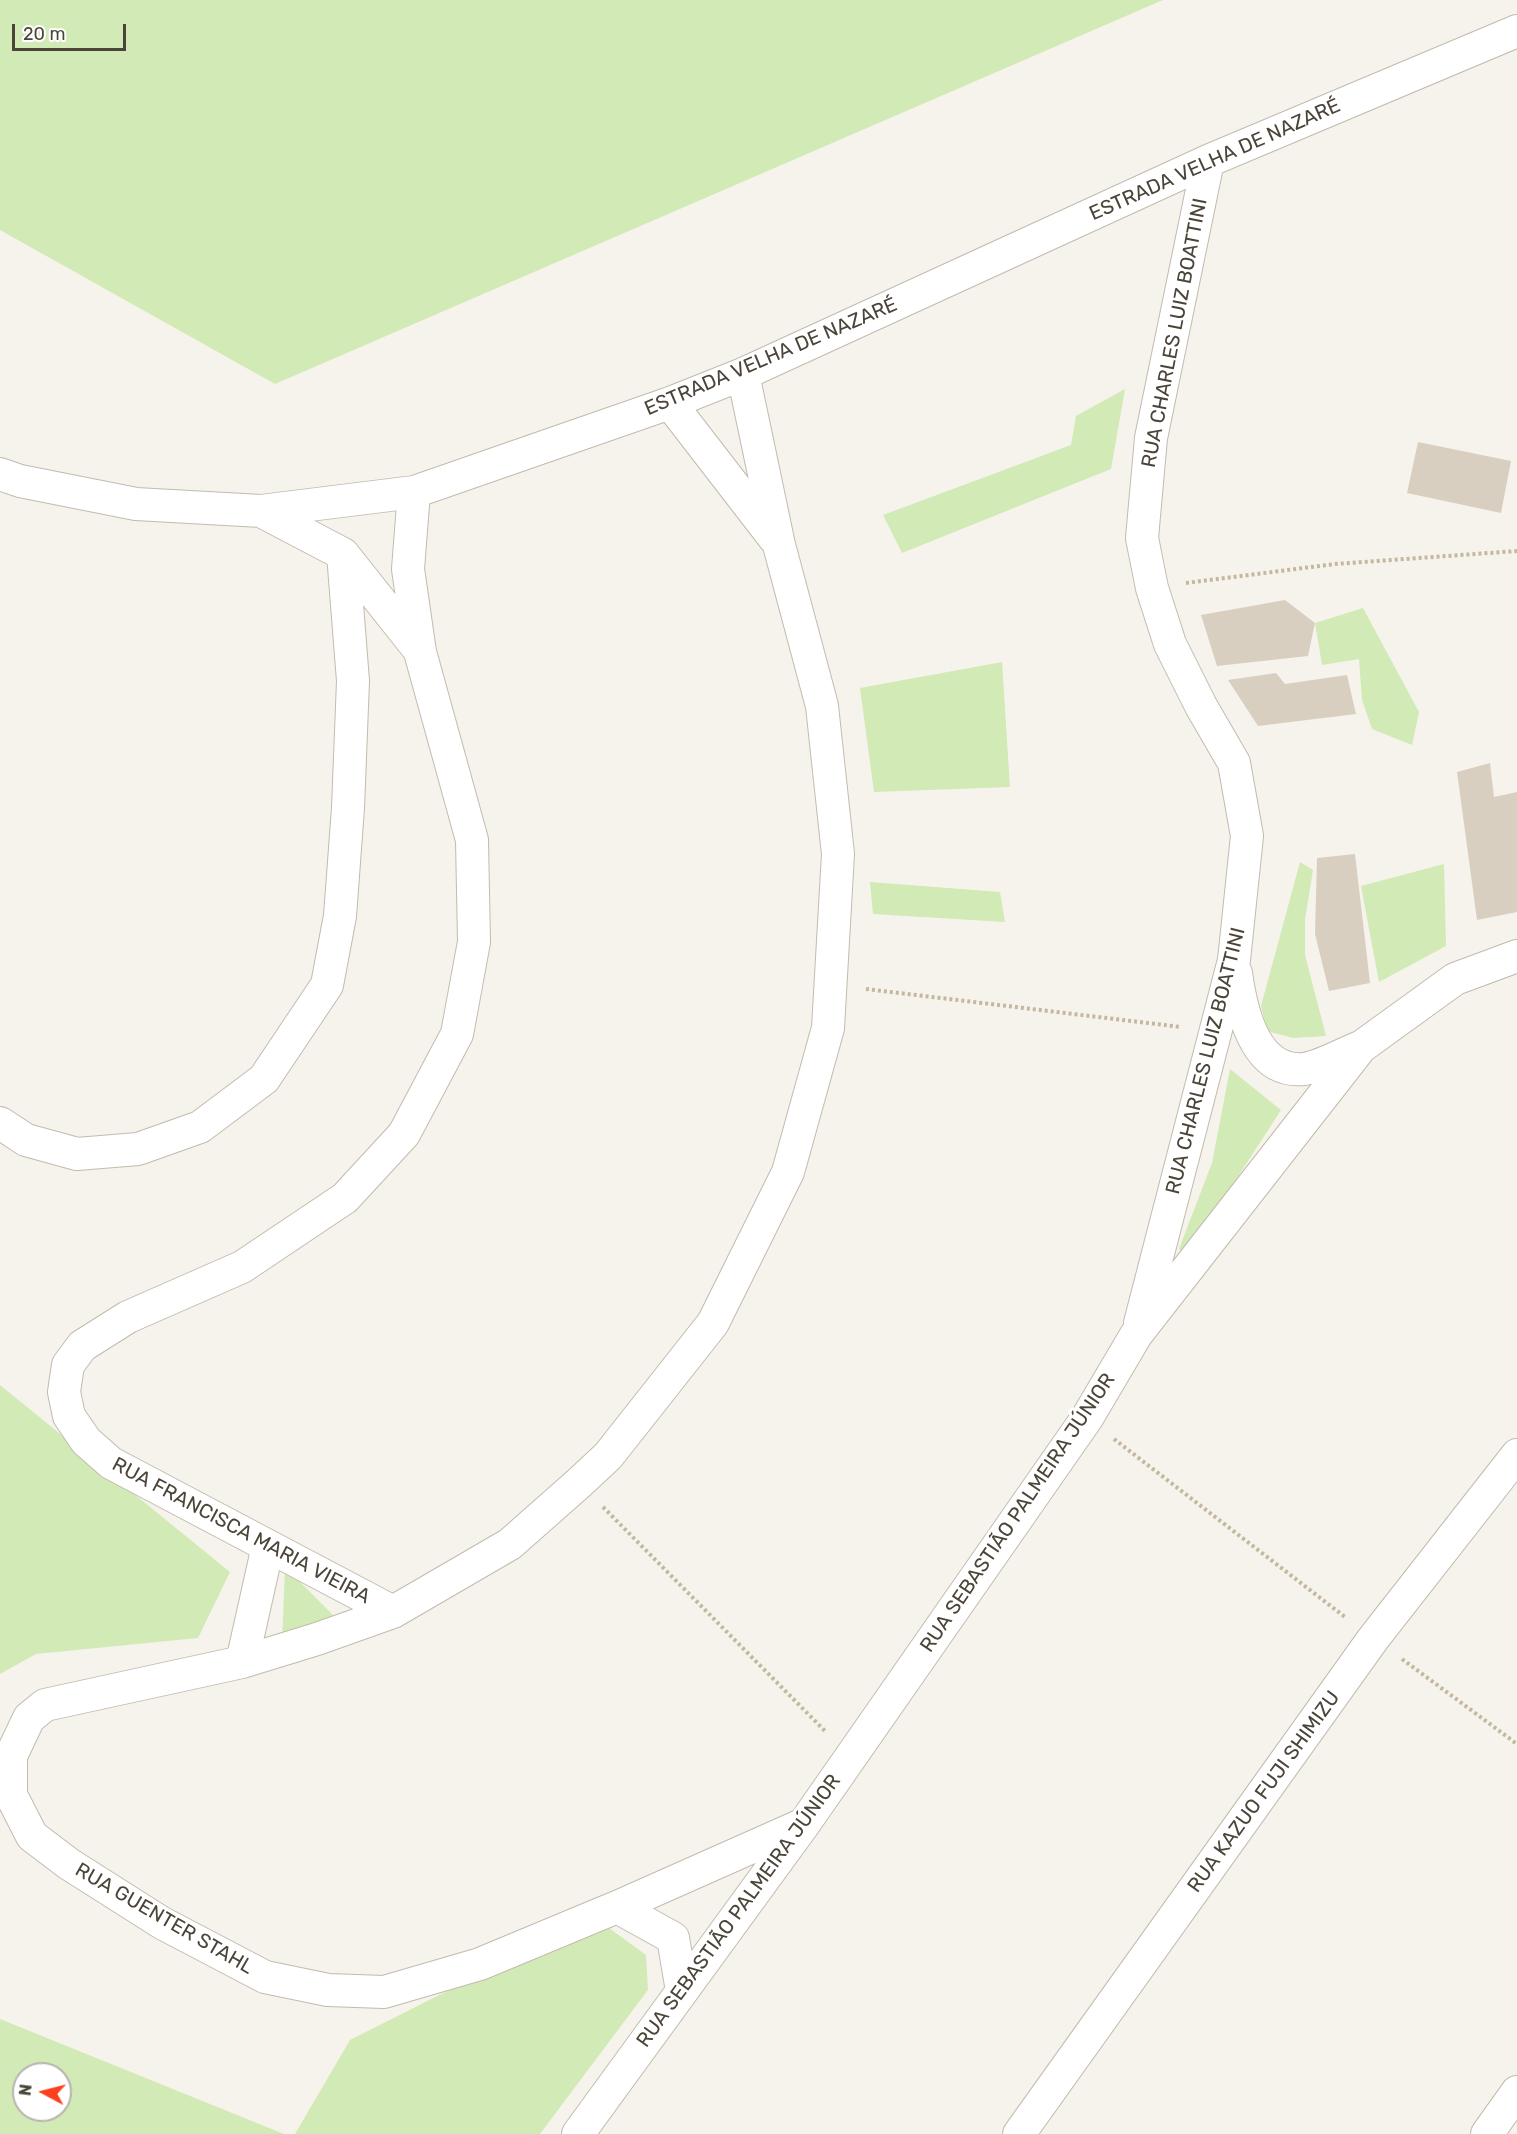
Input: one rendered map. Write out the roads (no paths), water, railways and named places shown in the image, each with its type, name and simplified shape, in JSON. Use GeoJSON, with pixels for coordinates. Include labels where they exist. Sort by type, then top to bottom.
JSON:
{"type":"FeatureCollection","features":[{"type":"Feature","properties":{"kind":"street","name":"ESTRADA VELHA DE NAZARÉ"},"geometry":{"type":"LineString","coordinates":[[0,474],[20,481],[136,504],[261,511],[414,492],[670,403],[742,374],[1208,161],[1517,31]]}},
{"type":"Feature","properties":{"kind":"street","name":"ESTRADA VELHA DE NAZARÉ"},"geometry":{"type":"LineString","coordinates":[[1472,50],[1517,50]]}},
{"type":"Feature","properties":{"kind":"street","name":"RUA CHARLES LUIZ BOATTINI"},"geometry":{"type":"LineString","coordinates":[[1136,1335],[1234,960],[1247,836],[1234,763],[1201,706],[1170,644],[1152,588],[1142,538],[1151,438],[1208,161]]}},
{"type":"Feature","properties":{"kind":"street","name":"RUA GUENTER STAHL"},"geometry":{"type":"LineString","coordinates":[[742,374],[779,545],[822,706],[838,854],[828,1028],[788,1172],[713,1323],[608,1456],[510,1544],[393,1612],[318,1639],[242,1662],[111,1688],[45,1705],[29,1718],[11,1756],[11,1796],[32,1836],[69,1864],[162,1923],[265,1977],[328,1990],[384,1992],[480,1964],[804,1824]]}},
{"type":"Feature","properties":{"kind":"street"},"geometry":{"type":"LineString","coordinates":[[670,403],[779,545]]}},
{"type":"Feature","properties":{"kind":"street","name":"RUA FRANCISCA MARIA VIEIRA"},"geometry":{"type":"LineString","coordinates":[[393,1612],[111,1462],[86,1441],[69,1416],[64,1392],[68,1365],[82,1346],[128,1317],[242,1267],[345,1198],[404,1134],[457,1034],[474,942],[472,840],[420,652],[408,569],[414,492]]}},
{"type":"Feature","properties":{"kind":"street","name":"RUA FRANCISCA MARIA VIEIRA"},"geometry":{"type":"LineString","coordinates":[[261,511],[343,554],[420,652]]}},
{"type":"Feature","properties":{"kind":"street"},"geometry":{"type":"LineString","coordinates":[[0,1123],[26,1140],[77,1154],[138,1149],[200,1127],[264,1079],[327,985],[340,916],[349,797],[352,681],[343,554]]}},
{"type":"Feature","properties":{"kind":"street","name":"RUA SEBASTIÃO PALMEIRA JÚNIOR"},"geometry":{"type":"LineString","coordinates":[[578,2134],[804,1824],[849,1756],[1087,1418],[1136,1335],[1361,1047],[1455,979],[1517,956]]}},
{"type":"Feature","properties":{"kind":"street"},"geometry":{"type":"LineString","coordinates":[[1234,960],[1248,1027],[1267,1056],[1282,1065],[1304,1069],[1361,1047]]}},
{"type":"Feature","properties":{"kind":"street","name":"RUA KAZUO FUJI SHIMIZU"},"geometry":{"type":"LineString","coordinates":[[1014,2131],[1373,1639],[1517,1455]]}},
{"type":"Feature","properties":{"kind":"street"},"geometry":{"type":"LineString","coordinates":[[242,1662],[268,1546]]}},
{"type":"Feature","properties":{"kind":"street"},"geometry":{"type":"LineString","coordinates":[[616,1907],[673,1938],[682,1991]]}},
{"type":"Feature","properties":{"kind":"street"},"geometry":{"type":"LineString","coordinates":[[1487,2134],[1517,2092]]}}]}
